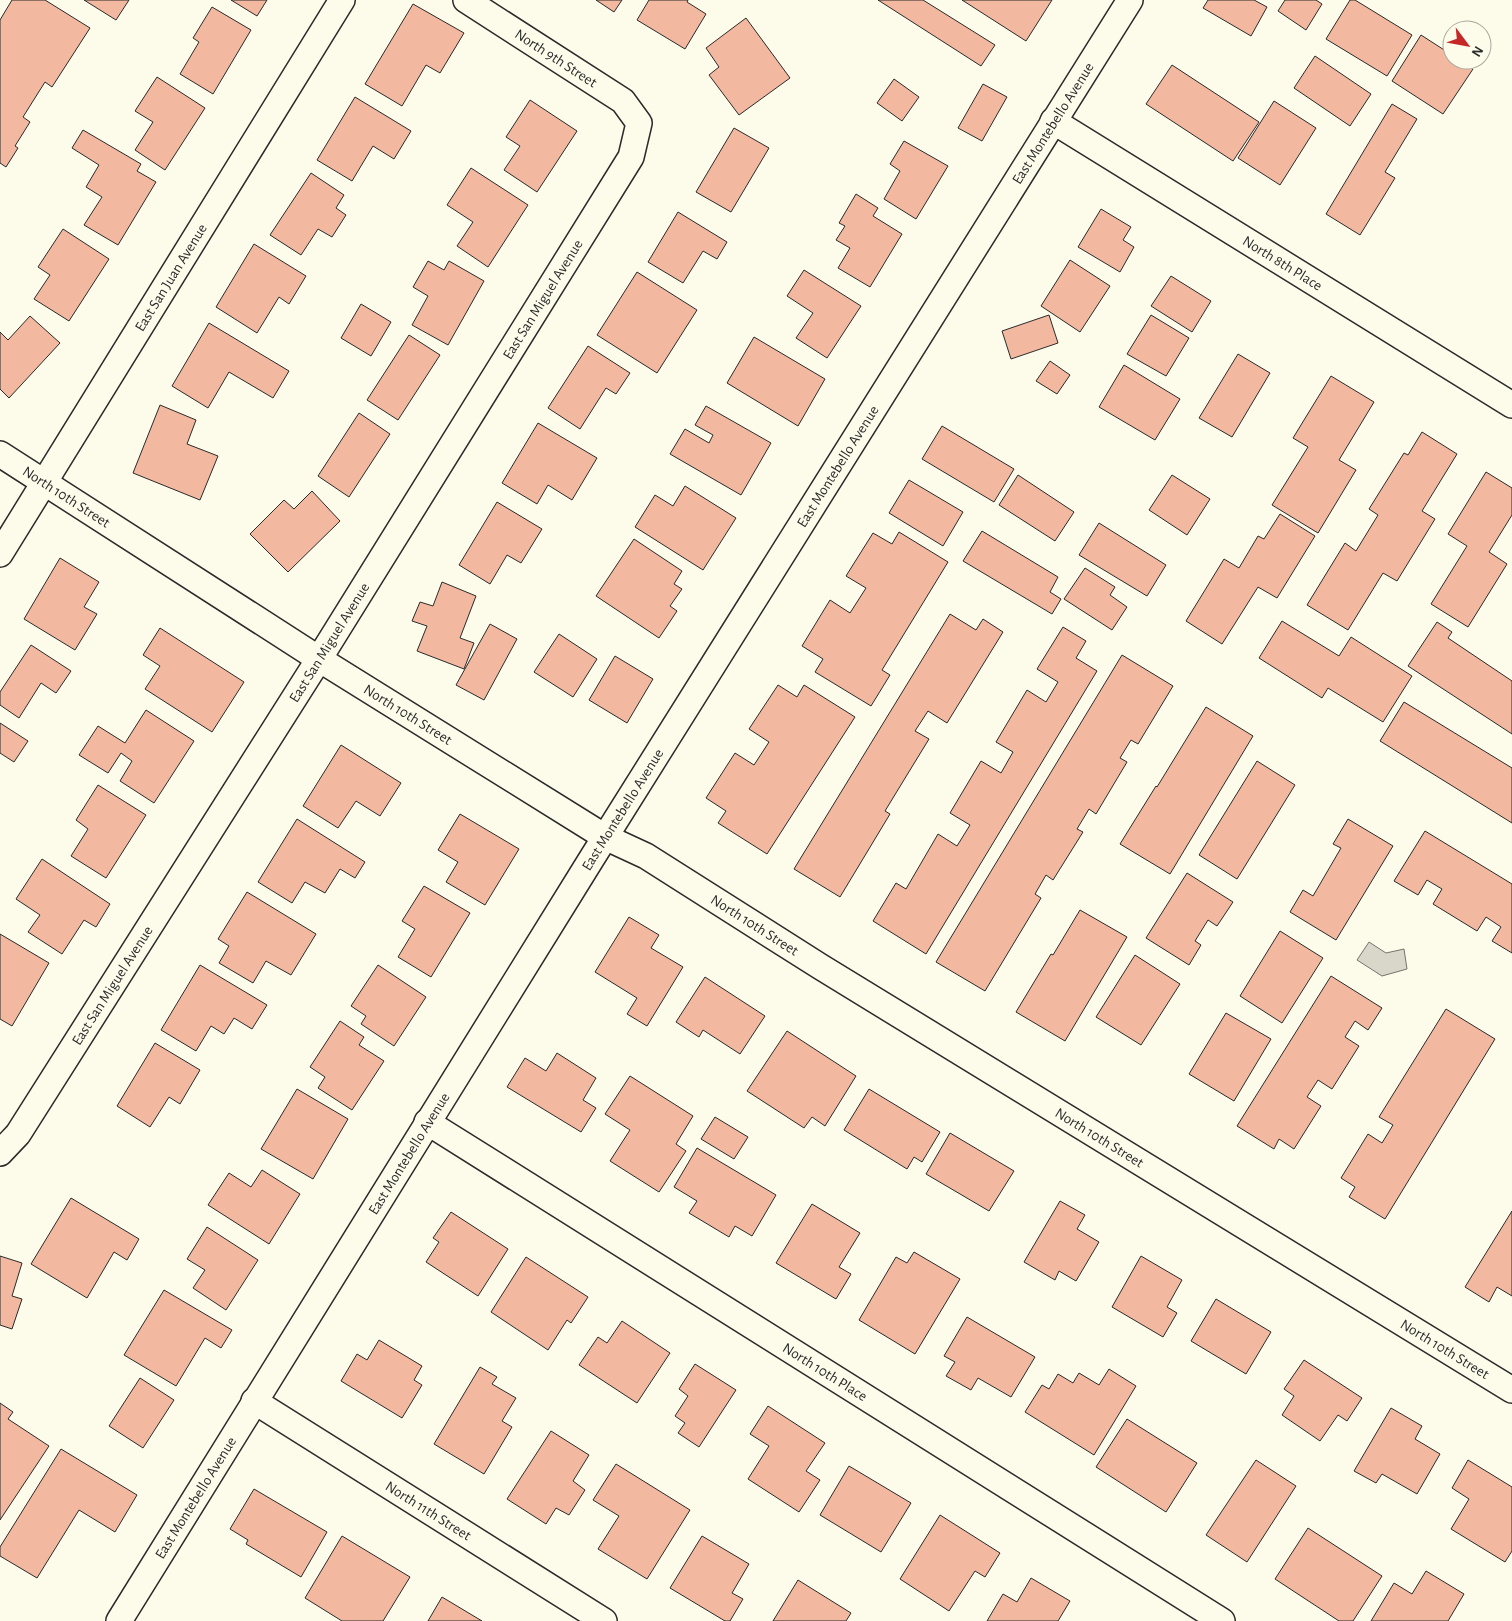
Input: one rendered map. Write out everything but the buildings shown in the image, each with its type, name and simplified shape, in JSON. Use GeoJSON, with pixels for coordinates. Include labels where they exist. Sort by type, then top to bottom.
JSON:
{"type":"FeatureCollection","features":[{"type":"Feature","properties":{"kind":"street","name":"East San Juan Avenue"},"geometry":{"type":"LineString","coordinates":[[0,554],[342,0]]}},
{"type":"Feature","properties":{"kind":"street","name":"North 9th Street"},"geometry":{"type":"LineString","coordinates":[[466,0],[623,102],[639,123]]}},
{"type":"Feature","properties":{"kind":"street","name":"East Montebello Avenue"},"geometry":{"type":"LineString","coordinates":[[119,1621],[427,1122],[1130,0]]}},
{"type":"Feature","properties":{"kind":"street","name":"North 8th Place"},"geometry":{"type":"LineString","coordinates":[[1053,121],[1512,405]]}},
{"type":"Feature","properties":{"kind":"street","name":"East San Miguel Avenue"},"geometry":{"type":"LineString","coordinates":[[0,1153],[18,1134],[319,659],[631,157],[639,123]]}},
{"type":"Feature","properties":{"kind":"street","name":"North 10th Street"},"geometry":{"type":"LineString","coordinates":[[0,454],[319,659],[605,837],[646,856],[822,967],[1512,1390]]}},
{"type":"Feature","properties":{"kind":"street","name":"North 10th Place"},"geometry":{"type":"LineString","coordinates":[[427,1122],[1222,1621]]}},
{"type":"Feature","properties":{"kind":"street","name":"North 11th Street"},"geometry":{"type":"LineString","coordinates":[[254,1401],[604,1621]]}},
{"type":"Feature","properties":{"kind":"shaded area"},"geometry":{"type":"Polygon","coordinates":[[[1369,942],[1386,953],[1404,949],[1407,969],[1382,976],[1357,960],[1369,942]]]}}]}
